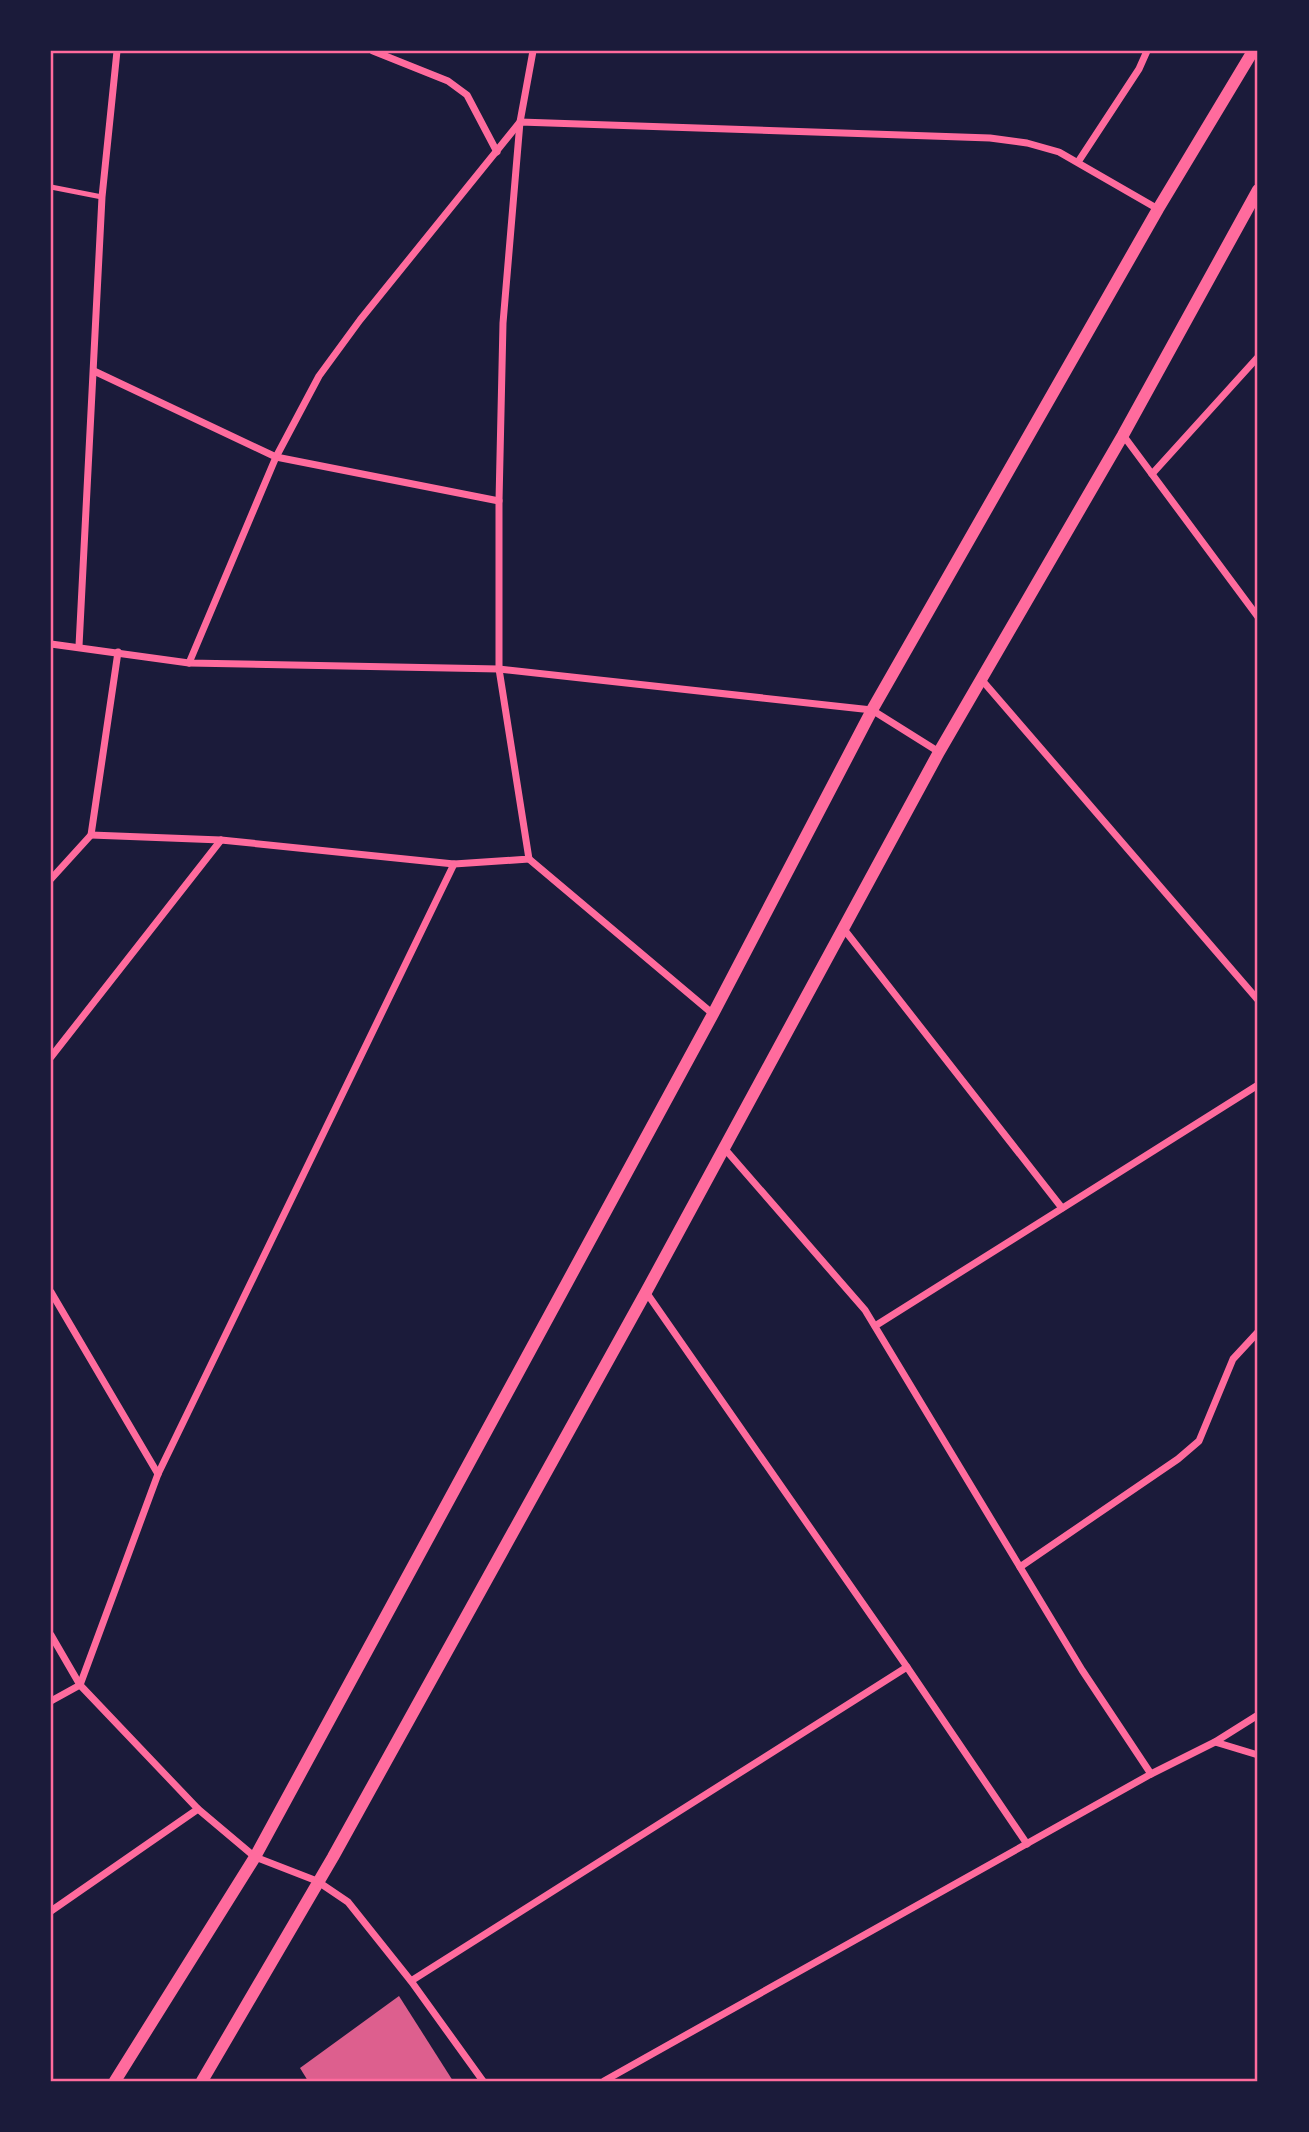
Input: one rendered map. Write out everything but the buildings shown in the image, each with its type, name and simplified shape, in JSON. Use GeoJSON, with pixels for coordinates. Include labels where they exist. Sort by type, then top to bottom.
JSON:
{"type":"FeatureCollection","features":[{"type":"Feature","properties":{"kind":"street"},"geometry":{"type":"LineString","coordinates":[[79,646],[102,197],[117,51]]}},
{"type":"Feature","properties":{"kind":"street"},"geometry":{"type":"LineString","coordinates":[[373,51],[448,81],[467,95],[497,152]]}},
{"type":"Feature","properties":{"kind":"street"},"geometry":{"type":"LineString","coordinates":[[533,51],[520,122],[503,323],[499,501],[499,669],[529,859],[713,1014]]}},
{"type":"Feature","properties":{"kind":"street"},"geometry":{"type":"LineString","coordinates":[[1077,162],[1139,69],[1147,51]]}},
{"type":"Feature","properties":{"kind":"street"},"geometry":{"type":"LineString","coordinates":[[115,2081],[255,1857],[713,1014],[873,710],[1158,209],[1253,51]]}},
{"type":"Feature","properties":{"kind":"street"},"geometry":{"type":"LineString","coordinates":[[189,663],[276,457],[327,365],[360,320],[520,122]]}},
{"type":"Feature","properties":{"kind":"street"},"geometry":{"type":"LineString","coordinates":[[520,122],[990,138],[1059,152],[1158,209]]}},
{"type":"Feature","properties":{"kind":"street"},"geometry":{"type":"LineString","coordinates":[[202,2081],[317,1881],[646,1292],[939,752],[1123,435],[1258,190]]}},
{"type":"Feature","properties":{"kind":"street"},"geometry":{"type":"LineString","coordinates":[[1152,474],[1258,357]]}},
{"type":"Feature","properties":{"kind":"street"},"geometry":{"type":"LineString","coordinates":[[94,370],[276,457],[499,501]]}},
{"type":"Feature","properties":{"kind":"street"},"geometry":{"type":"LineString","coordinates":[[1123,435],[1258,617]]}},
{"type":"Feature","properties":{"kind":"street"},"geometry":{"type":"LineString","coordinates":[[51,644],[189,663],[499,669],[873,710],[939,752]]}},
{"type":"Feature","properties":{"kind":"street"},"geometry":{"type":"LineString","coordinates":[[51,879],[91,835],[118,652]]}},
{"type":"Feature","properties":{"kind":"street"},"geometry":{"type":"LineString","coordinates":[[981,679],[1258,1000]]}},
{"type":"Feature","properties":{"kind":"street"},"geometry":{"type":"LineString","coordinates":[[91,835],[220,840],[454,864],[529,859]]}},
{"type":"Feature","properties":{"kind":"street"},"geometry":{"type":"LineString","coordinates":[[51,1057],[220,840]]}},
{"type":"Feature","properties":{"kind":"street"},"geometry":{"type":"LineString","coordinates":[[51,1701],[80,1685],[158,1474],[454,864]]}},
{"type":"Feature","properties":{"kind":"street"},"geometry":{"type":"LineString","coordinates":[[843,928],[1062,1208]]}},
{"type":"Feature","properties":{"kind":"street"},"geometry":{"type":"LineString","coordinates":[[875,1326],[1258,1085]]}},
{"type":"Feature","properties":{"kind":"street"},"geometry":{"type":"LineString","coordinates":[[724,1147],[865,1310],[1082,1670],[1151,1774]]}},
{"type":"Feature","properties":{"kind":"street"},"geometry":{"type":"LineString","coordinates":[[51,1292],[158,1474]]}},
{"type":"Feature","properties":{"kind":"street"},"geometry":{"type":"LineString","coordinates":[[646,1292],[1027,1844]]}},
{"type":"Feature","properties":{"kind":"street"},"geometry":{"type":"LineString","coordinates":[[1020,1567],[1178,1459],[1199,1441],[1233,1359],[1258,1332]]}},
{"type":"Feature","properties":{"kind":"street"},"geometry":{"type":"LineString","coordinates":[[51,1635],[80,1685],[198,1809],[255,1857],[317,1881],[348,1902],[411,1980],[483,2081]]}},
{"type":"Feature","properties":{"kind":"street"},"geometry":{"type":"LineString","coordinates":[[411,1980],[907,1667]]}},
{"type":"Feature","properties":{"kind":"street"},"geometry":{"type":"LineString","coordinates":[[604,2081],[1151,1774],[1215,1742],[1258,1715]]}},
{"type":"Feature","properties":{"kind":"street"},"geometry":{"type":"LineString","coordinates":[[1215,1742],[1258,1755]]}},
{"type":"Feature","properties":{"kind":"street"},"geometry":{"type":"LineString","coordinates":[[51,1911],[198,1809]]}},
{"type":"Feature","properties":{"kind":"lane"},"geometry":{"type":"LineString","coordinates":[[51,187],[102,197]]}}]}
